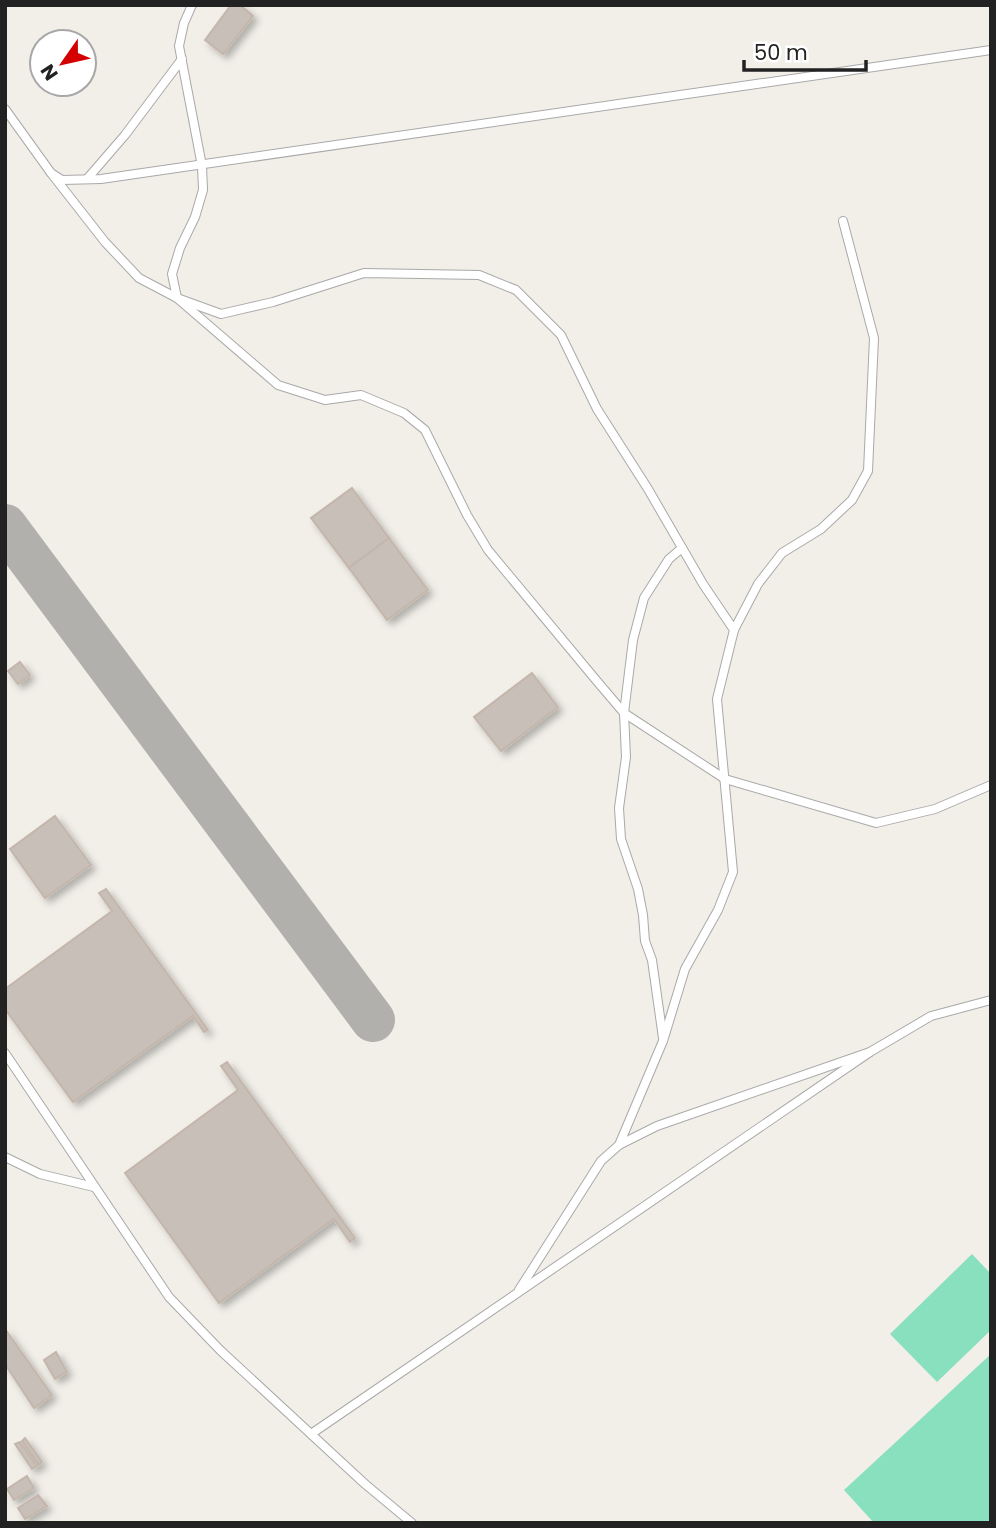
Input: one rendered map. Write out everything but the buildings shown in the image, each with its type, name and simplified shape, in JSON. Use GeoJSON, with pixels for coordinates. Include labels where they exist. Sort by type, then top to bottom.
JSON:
{"type":"FeatureCollection","features":[{"type":"Feature","properties":{"kind":"lane"},"geometry":{"type":"LineString","coordinates":[[192,5],[179,46],[202,166],[203,190],[172,274],[177,298],[278,385],[325,400],[361,396],[404,413],[425,430],[467,515],[488,550],[624,713],[725,779],[876,823],[935,809],[991,785]]}},
{"type":"Feature","properties":{"kind":"lane"},"geometry":{"type":"LineString","coordinates":[[51,173],[62,180],[116,178],[991,50]]}},
{"type":"Feature","properties":{"kind":"lane"},"geometry":{"type":"LineString","coordinates":[[88,179],[125,135],[181,59]]}},
{"type":"Feature","properties":{"kind":"lane"},"geometry":{"type":"LineString","coordinates":[[5,109],[105,242],[139,278],[177,298],[222,314],[273,302],[364,273],[479,275],[516,290],[561,335],[597,409],[734,630]]}},
{"type":"Feature","properties":{"kind":"lane"},"geometry":{"type":"LineString","coordinates":[[619,1145],[663,1041],[685,969],[718,910],[733,872],[718,699],[734,630],[758,584],[782,553],[821,529],[852,500],[868,471],[874,338],[843,221]]}},
{"type":"Feature","properties":{"kind":"lane"},"geometry":{"type":"LineString","coordinates":[[663,1041],[652,960],[645,941],[638,889],[621,839],[619,808],[626,758],[624,713],[633,640],[644,598],[669,559],[682,548]]}},
{"type":"Feature","properties":{"kind":"lane"},"geometry":{"type":"LineString","coordinates":[[311,1434],[870,1052],[931,1016],[991,1000]]}},
{"type":"Feature","properties":{"kind":"lane"},"geometry":{"type":"LineString","coordinates":[[517,1293],[601,1161],[619,1145],[657,1126],[870,1052]]}},
{"type":"Feature","properties":{"kind":"lane"},"geometry":{"type":"LineString","coordinates":[[5,1054],[176,1304],[219,1350],[412,1523]]}},
{"type":"Feature","properties":{"kind":"lane"},"geometry":{"type":"LineString","coordinates":[[5,1157],[40,1174],[94,1187]]}},
{"type":"Feature","properties":{"kind":"green space"},"geometry":{"type":"Polygon","coordinates":[[[972,1254],[991,1274],[991,1330],[937,1382],[890,1334],[972,1254]]]}},
{"type":"Feature","properties":{"kind":"green space"},"geometry":{"type":"Polygon","coordinates":[[[991,1354],[991,1523],[874,1523],[844,1490],[991,1354]]]}},
{"type":"Feature","properties":{"kind":"taxiway"},"geometry":{"type":"LineString","coordinates":[[5,526],[373,1020]]}}]}
